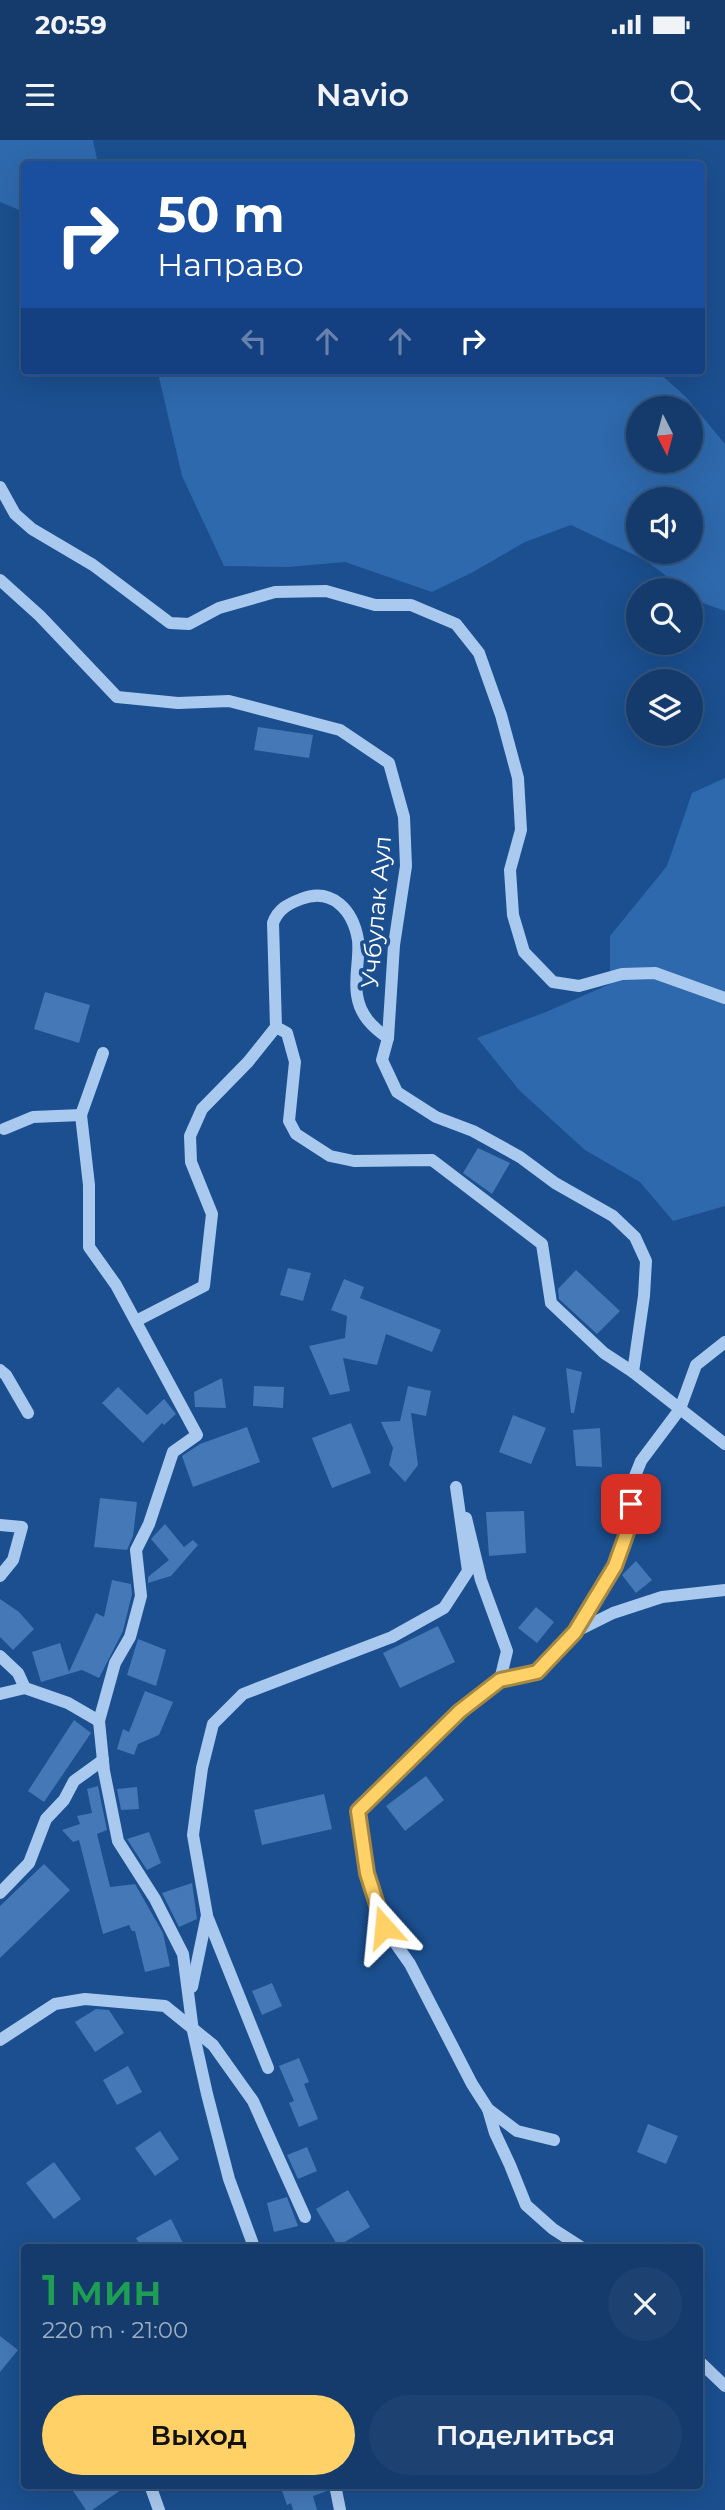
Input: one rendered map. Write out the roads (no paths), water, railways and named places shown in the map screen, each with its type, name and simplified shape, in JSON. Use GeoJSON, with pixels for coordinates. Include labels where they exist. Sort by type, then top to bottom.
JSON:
{"type":"FeatureCollection","features":[{"type":"Feature","properties":{"kind":"street"},"geometry":{"type":"LineString","coordinates":[[0,487],[15,514],[32,529],[93,565],[164,620],[178,625],[189,624],[219,608],[275,592],[326,591],[375,605],[411,605],[456,624],[479,653],[501,715],[518,778],[521,830],[510,870],[513,915],[524,952],[553,982],[579,986],[622,974],[655,974],[725,998]]}},
{"type":"Feature","properties":{"kind":"street","name":"Учбулак Аул"},"geometry":{"type":"LineString","coordinates":[[0,580],[40,616],[117,697],[178,703],[229,701],[340,730],[389,763],[404,817],[406,866],[394,945],[388,1038],[382,1060],[397,1092],[436,1117],[473,1131],[520,1157],[555,1182],[612,1216],[635,1237],[646,1261],[633,1372]]}},
{"type":"Feature","properties":{"kind":"street"},"geometry":{"type":"LineString","coordinates":[[136,1321],[204,1286],[212,1214],[191,1162],[190,1136],[202,1109],[248,1062],[276,1027],[273,923],[282,909],[311,895],[320,894],[338,901],[358,939],[357,994],[362,1009],[367,1021],[388,1038]]}},
{"type":"Feature","properties":{"kind":"street"},"geometry":{"type":"LineString","coordinates":[[276,1027],[287,1033],[295,1062],[289,1121],[296,1134],[330,1156],[354,1161],[432,1160],[542,1244],[551,1303],[604,1353],[633,1372],[725,1444]]}},
{"type":"Feature","properties":{"kind":"street"},"geometry":{"type":"LineString","coordinates":[[103,1053],[81,1115],[89,1185],[89,1247],[116,1284],[197,1435],[173,1452],[149,1524],[136,1550],[141,1596],[130,1637],[115,1663],[99,1721],[103,1760],[118,1841],[155,1899],[183,1954],[193,2031],[229,2179],[253,2244]]}},
{"type":"Feature","properties":{"kind":"street"},"geometry":{"type":"LineString","coordinates":[[4,1129],[33,1117],[81,1115]]}},
{"type":"Feature","properties":{"kind":"street"},"geometry":{"type":"LineString","coordinates":[[576,2244],[553,2229],[526,2205],[495,2133],[488,2109],[438,2023],[410,1964],[384,1927],[367,1873],[358,1811],[460,1711],[500,1680],[537,1672],[575,1632],[615,1566],[629,1527],[633,1481],[641,1461],[680,1409],[696,1365],[725,1342]]}},
{"type":"Feature","properties":{"kind":"street"},"geometry":{"type":"LineString","coordinates":[[0,1370],[6,1375],[28,1413]]}},
{"type":"Feature","properties":{"kind":"street"},"geometry":{"type":"LineString","coordinates":[[268,2068],[207,1915],[193,1835],[202,1768],[213,1724],[243,1694],[391,1637],[444,1608],[468,1571],[456,1487],[472,1537],[481,1580],[507,1651],[500,1680]]}},
{"type":"Feature","properties":{"kind":"street"},"geometry":{"type":"LineString","coordinates":[[0,1525],[22,1527],[13,1560],[0,1576]]}},
{"type":"Feature","properties":{"kind":"street"},"geometry":{"type":"LineString","coordinates":[[575,1632],[613,1613],[662,1597],[725,1590]]}},
{"type":"Feature","properties":{"kind":"street"},"geometry":{"type":"LineString","coordinates":[[0,1656],[18,1672],[25,1688]]}},
{"type":"Feature","properties":{"kind":"street"},"geometry":{"type":"LineString","coordinates":[[0,1695],[25,1688],[68,1703],[99,1721]]}},
{"type":"Feature","properties":{"kind":"street"},"geometry":{"type":"LineString","coordinates":[[0,1893],[29,1863],[46,1819],[64,1800],[74,1781],[103,1760]]}},
{"type":"Feature","properties":{"kind":"street"},"geometry":{"type":"LineString","coordinates":[[189,2001],[207,1915]]}},
{"type":"Feature","properties":{"kind":"street"},"geometry":{"type":"LineString","coordinates":[[0,2040],[55,2004],[85,1999],[165,2007],[213,2045],[253,2101],[305,2217]]}},
{"type":"Feature","properties":{"kind":"street"},"geometry":{"type":"LineString","coordinates":[[488,2109],[517,2131],[554,2140]]}},
{"type":"Feature","properties":{"kind":"street"},"geometry":{"type":"LineString","coordinates":[[703,2365],[725,2386]]}},
{"type":"Feature","properties":{"kind":"street"},"geometry":{"type":"LineString","coordinates":[[151,2489],[159,2510]]}},
{"type":"Feature","properties":{"kind":"street"},"geometry":{"type":"LineString","coordinates":[[336,2489],[340,2510]]}}]}
